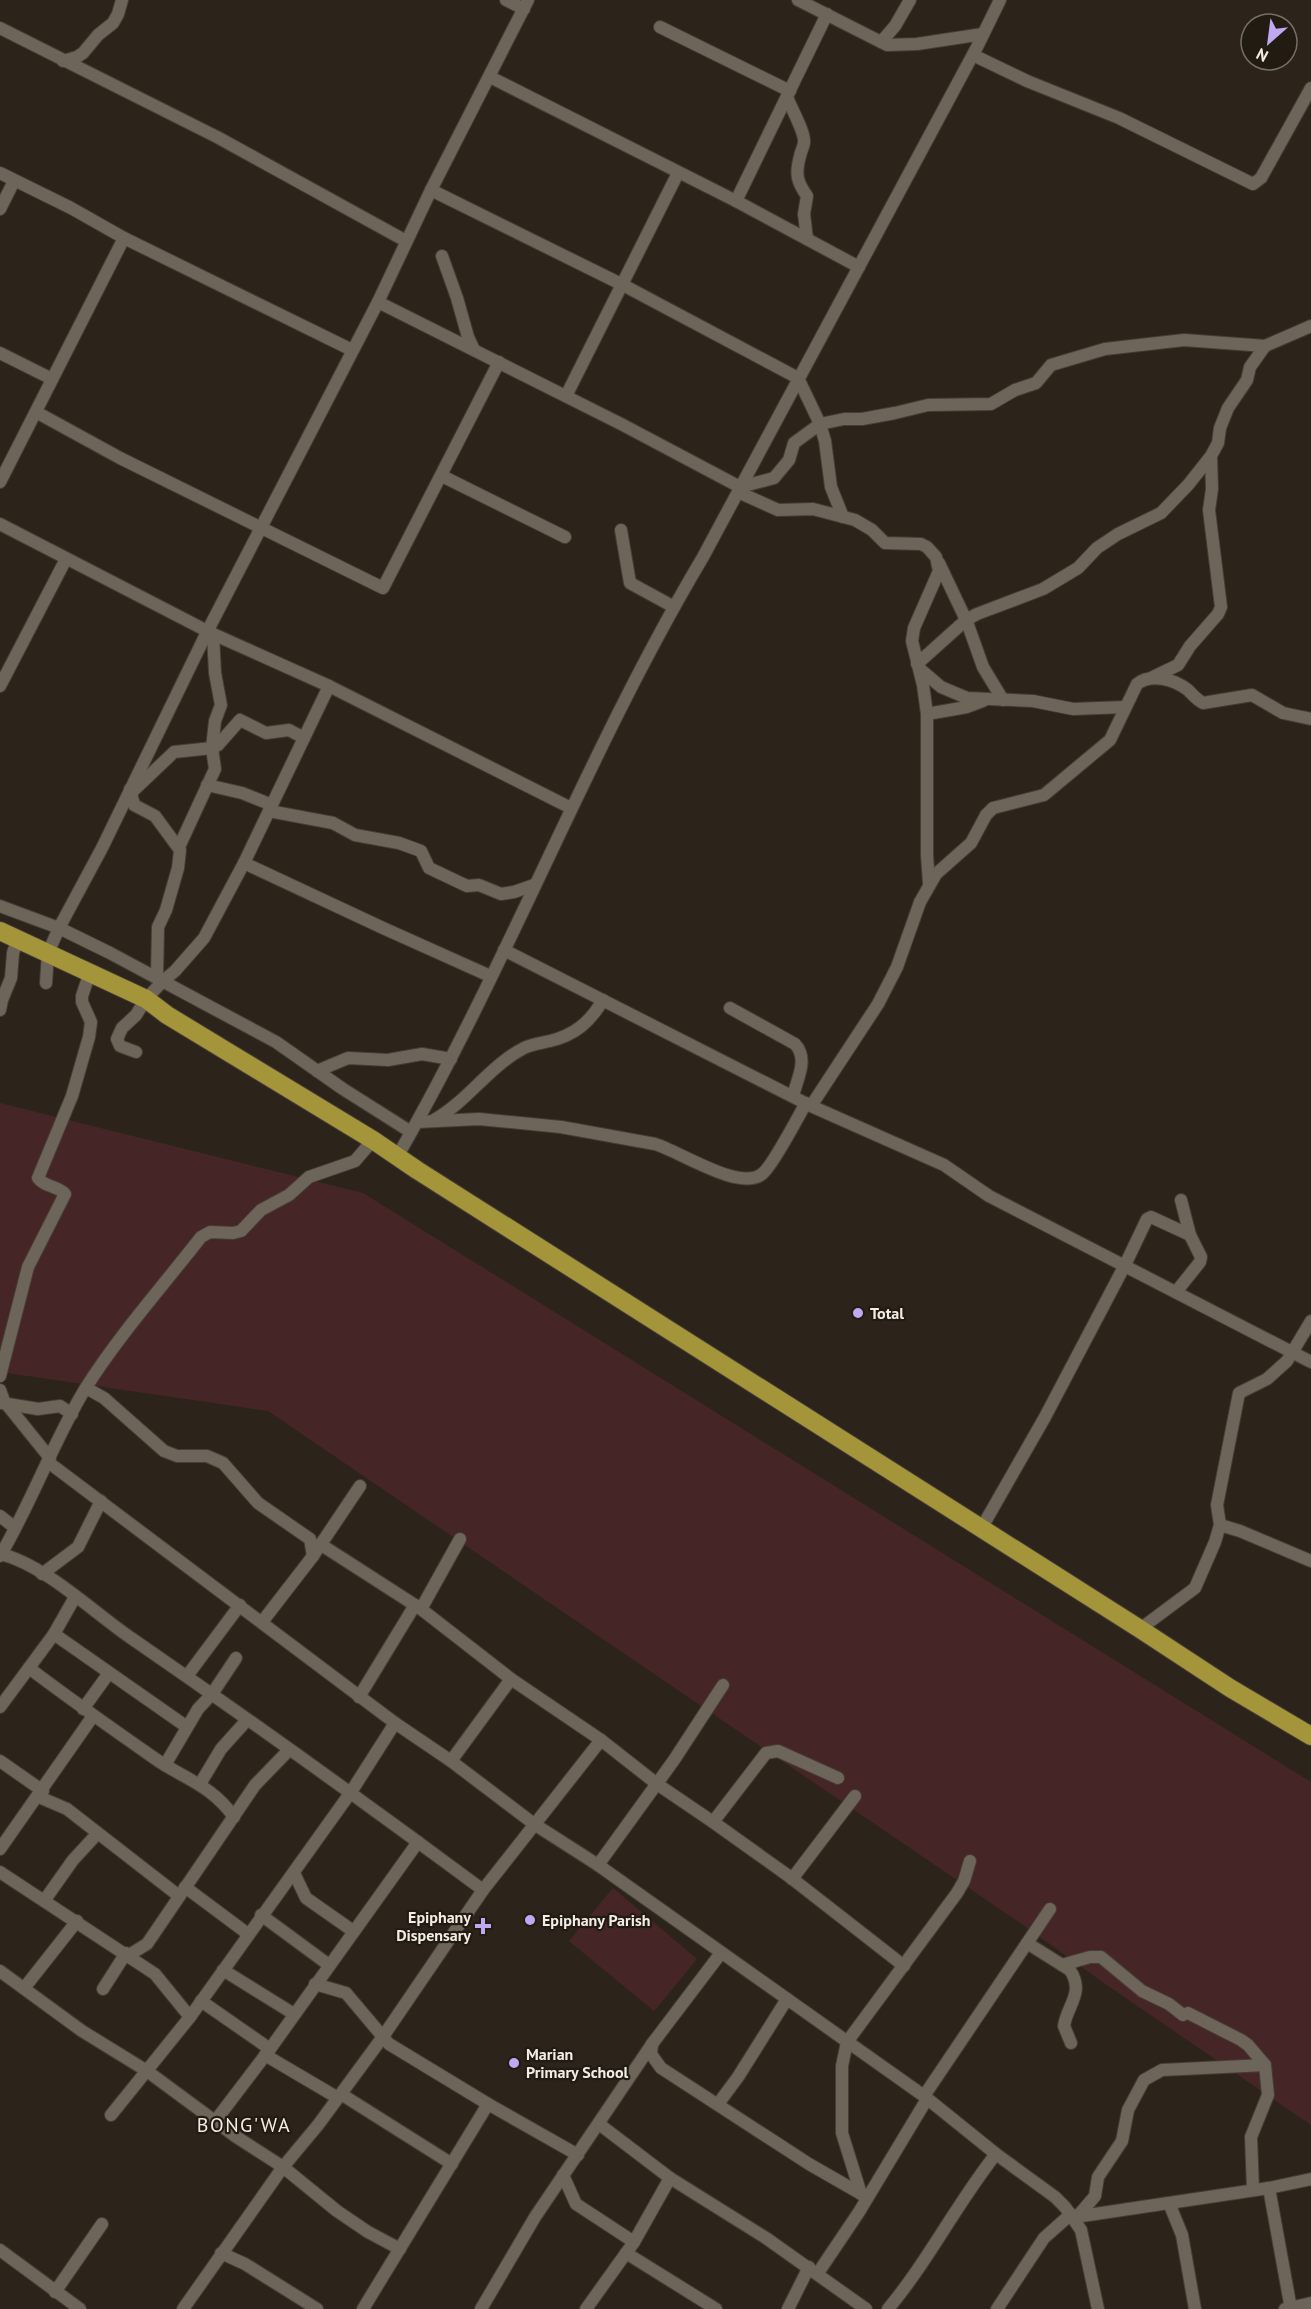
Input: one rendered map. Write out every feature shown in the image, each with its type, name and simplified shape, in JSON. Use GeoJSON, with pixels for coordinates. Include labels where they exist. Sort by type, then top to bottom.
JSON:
{"type":"FeatureCollection","features":[{"type":"Feature","properties":{"kind":"highway"},"geometry":{"type":"LineString","coordinates":[[0,931],[146,999],[167,1015],[373,1140],[1230,1688],[1311,1736]]}},
{"type":"Feature","properties":{"kind":"street"},"geometry":{"type":"LineString","coordinates":[[63,61],[78,57],[98,35],[113,23],[122,0]]}},
{"type":"Feature","properties":{"kind":"street"},"geometry":{"type":"LineString","coordinates":[[46,983],[48,953],[60,928],[526,5],[506,0]]}},
{"type":"Feature","properties":{"kind":"street"},"geometry":{"type":"LineString","coordinates":[[798,0],[880,42],[893,46],[983,34]]}},
{"type":"Feature","properties":{"kind":"street"},"geometry":{"type":"LineString","coordinates":[[880,42],[896,26],[910,0]]}},
{"type":"Feature","properties":{"kind":"street"},"geometry":{"type":"LineString","coordinates":[[397,1157],[451,1059],[571,808],[674,607],[859,267],[1000,0]]}},
{"type":"Feature","properties":{"kind":"street"},"geometry":{"type":"LineString","coordinates":[[736,201],[827,14]]}},
{"type":"Feature","properties":{"kind":"street"},"geometry":{"type":"LineString","coordinates":[[660,27],[788,94],[805,141],[799,159],[797,176],[807,196],[804,213],[807,239]]}},
{"type":"Feature","properties":{"kind":"street"},"geometry":{"type":"LineString","coordinates":[[0,28],[217,137],[406,241]]}},
{"type":"Feature","properties":{"kind":"street"},"geometry":{"type":"LineString","coordinates":[[972,55],[1027,81],[1119,118],[1255,184],[1261,178],[1311,88]]}},
{"type":"Feature","properties":{"kind":"street"},"geometry":{"type":"LineString","coordinates":[[490,77],[736,201],[859,267]]}},
{"type":"Feature","properties":{"kind":"street"},"geometry":{"type":"LineString","coordinates":[[0,173],[72,208],[124,238],[352,350]]}},
{"type":"Feature","properties":{"kind":"street"},"geometry":{"type":"LineString","coordinates":[[566,396],[678,173]]}},
{"type":"Feature","properties":{"kind":"street"},"geometry":{"type":"LineString","coordinates":[[0,209],[14,181]]}},
{"type":"Feature","properties":{"kind":"street"},"geometry":{"type":"LineString","coordinates":[[431,190],[623,285],[798,378],[820,424],[825,441],[831,487],[843,518]]}},
{"type":"Feature","properties":{"kind":"street"},"geometry":{"type":"LineString","coordinates":[[0,482],[124,238]]}},
{"type":"Feature","properties":{"kind":"street"},"geometry":{"type":"LineString","coordinates":[[442,256],[474,350]]}},
{"type":"Feature","properties":{"kind":"street"},"geometry":{"type":"LineString","coordinates":[[378,302],[623,425],[778,510],[805,508],[863,525],[885,543],[927,547],[938,562],[966,620],[983,667],[1003,700]]}},
{"type":"Feature","properties":{"kind":"street"},"geometry":{"type":"LineString","coordinates":[[739,490],[774,478],[789,460],[794,443],[820,424],[844,418],[862,419],[927,405],[991,404],[1015,390],[1036,383],[1051,365],[1105,349],[1184,340],[1265,346],[1311,326]]}},
{"type":"Feature","properties":{"kind":"street"},"geometry":{"type":"LineString","coordinates":[[918,666],[966,620],[986,609],[1042,589],[1078,568],[1097,548],[1118,534],[1157,516],[1188,485],[1211,456],[1218,443],[1220,428],[1228,408],[1247,380],[1250,367],[1265,346]]}},
{"type":"Feature","properties":{"kind":"street"},"geometry":{"type":"LineString","coordinates":[[0,353],[52,379]]}},
{"type":"Feature","properties":{"kind":"street"},"geometry":{"type":"LineString","coordinates":[[36,412],[120,458],[383,588],[499,362]]}},
{"type":"Feature","properties":{"kind":"street"},"geometry":{"type":"LineString","coordinates":[[431,1121],[478,1119],[561,1127],[668,1148],[723,1174],[749,1179],[764,1174],[878,1004],[907,944],[914,915],[929,883],[941,868],[971,843],[986,814],[993,808],[1044,795],[1110,741],[1137,684],[1180,663],[1190,646],[1218,615],[1221,607],[1209,510],[1212,489],[1211,456]]}},
{"type":"Feature","properties":{"kind":"street"},"geometry":{"type":"LineString","coordinates":[[442,476],[566,537]]}},
{"type":"Feature","properties":{"kind":"street"},"geometry":{"type":"LineString","coordinates":[[0,524],[211,632],[329,686],[571,808]]}},
{"type":"Feature","properties":{"kind":"street"},"geometry":{"type":"LineString","coordinates":[[621,530],[628,580],[631,585],[674,607]]}},
{"type":"Feature","properties":{"kind":"street"},"geometry":{"type":"LineString","coordinates":[[0,686],[66,559]]}},
{"type":"Feature","properties":{"kind":"street"},"geometry":{"type":"LineString","coordinates":[[929,883],[927,714],[912,646],[914,628],[939,571],[938,562]]}},
{"type":"Feature","properties":{"kind":"street"},"geometry":{"type":"LineString","coordinates":[[160,979],[157,930],[160,919],[165,913],[178,868],[179,847],[215,769],[212,748],[214,724],[221,705],[211,632]]}},
{"type":"Feature","properties":{"kind":"street"},"geometry":{"type":"LineString","coordinates":[[918,666],[950,692],[967,698],[1033,701],[1073,710],[1125,707]]}},
{"type":"Feature","properties":{"kind":"street"},"geometry":{"type":"LineString","coordinates":[[1152,678],[1172,682],[1187,689],[1203,703],[1252,695],[1283,713],[1311,719]]}},
{"type":"Feature","properties":{"kind":"street"},"geometry":{"type":"LineString","coordinates":[[136,1052],[122,1049],[117,1039],[120,1032],[136,1015],[160,979],[175,971],[202,941],[244,863],[329,686]]}},
{"type":"Feature","properties":{"kind":"street"},"geometry":{"type":"LineString","coordinates":[[927,714],[968,707],[987,700]]}},
{"type":"Feature","properties":{"kind":"street"},"geometry":{"type":"LineString","coordinates":[[131,790],[174,752],[212,748],[222,742],[240,720],[263,732],[289,730],[304,738]]}},
{"type":"Feature","properties":{"kind":"street"},"geometry":{"type":"LineString","coordinates":[[207,785],[242,793],[271,808],[333,823],[355,835],[399,843],[421,850],[429,868],[467,886],[479,885],[501,894],[534,885]]}},
{"type":"Feature","properties":{"kind":"street"},"geometry":{"type":"LineString","coordinates":[[131,790],[134,805],[155,816],[179,847]]}},
{"type":"Feature","properties":{"kind":"street"},"geometry":{"type":"LineString","coordinates":[[244,863],[490,976]]}},
{"type":"Feature","properties":{"kind":"street"},"geometry":{"type":"LineString","coordinates":[[0,906],[60,928],[160,979],[276,1042],[317,1071],[414,1127],[431,1121],[450,1109],[504,1060],[519,1050],[526,1046],[563,1038],[574,1032],[592,1017],[603,1000]]}},
{"type":"Feature","properties":{"kind":"street"},"geometry":{"type":"LineString","coordinates":[[0,1010],[11,978],[12,959],[18,938]]}},
{"type":"Feature","properties":{"kind":"street"},"geometry":{"type":"LineString","coordinates":[[504,950],[809,1105],[944,1165],[989,1196],[1311,1362]]}},
{"type":"Feature","properties":{"kind":"street"},"geometry":{"type":"LineString","coordinates":[[0,1376],[28,1267],[65,1194],[62,1190],[42,1183],[38,1178],[72,1096],[89,1037],[91,1022],[82,1002],[82,996],[90,972]]}},
{"type":"Feature","properties":{"kind":"street"},"geometry":{"type":"LineString","coordinates":[[730,1008],[795,1044],[799,1049],[803,1058],[793,1096]]}},
{"type":"Feature","properties":{"kind":"street"},"geometry":{"type":"LineString","coordinates":[[317,1071],[348,1058],[388,1060],[422,1054],[451,1059]]}},
{"type":"Feature","properties":{"kind":"street"},"geometry":{"type":"LineString","coordinates":[[373,1140],[355,1161],[309,1177],[289,1195],[261,1210],[241,1231],[210,1232],[201,1237],[156,1296],[123,1333],[86,1388],[1,1555],[18,1560],[42,1574],[351,1792],[483,1890]]}},
{"type":"Feature","properties":{"kind":"street"},"geometry":{"type":"LineString","coordinates":[[1176,1292],[1201,1260],[1190,1235],[1181,1200]]}},
{"type":"Feature","properties":{"kind":"street"},"geometry":{"type":"LineString","coordinates":[[981,1529],[1045,1417],[1148,1218],[1190,1235]]}},
{"type":"Feature","properties":{"kind":"street"},"geometry":{"type":"LineString","coordinates":[[1140,1629],[1195,1588],[1211,1553],[1220,1525],[1216,1505],[1239,1393],[1267,1379],[1287,1361],[1311,1321]]}},
{"type":"Feature","properties":{"kind":"street"},"geometry":{"type":"LineString","coordinates":[[86,1388],[104,1398],[164,1451],[177,1456],[207,1456],[223,1463],[258,1503],[310,1539],[313,1556]]}},
{"type":"Feature","properties":{"kind":"street"},"geometry":{"type":"LineString","coordinates":[[0,1390],[3,1403],[49,1460],[101,1501],[395,1724],[451,1761],[534,1824],[598,1865],[925,2097],[996,2154],[1055,2197],[1074,2216],[1081,2230],[1098,2309]]}},
{"type":"Feature","properties":{"kind":"street"},"geometry":{"type":"LineString","coordinates":[[3,1403],[38,1409],[60,1406],[72,1414]]}},
{"type":"Feature","properties":{"kind":"street"},"geometry":{"type":"LineString","coordinates":[[262,1622],[313,1556],[360,1486]]}},
{"type":"Feature","properties":{"kind":"street"},"geometry":{"type":"LineString","coordinates":[[42,1574],[78,1547],[101,1501]]}},
{"type":"Feature","properties":{"kind":"street"},"geometry":{"type":"LineString","coordinates":[[0,1516],[14,1527]]}},
{"type":"Feature","properties":{"kind":"street"},"geometry":{"type":"LineString","coordinates":[[1220,1525],[1311,1561]]}},
{"type":"Feature","properties":{"kind":"street"},"geometry":{"type":"LineString","coordinates":[[359,1697],[460,1539]]}},
{"type":"Feature","properties":{"kind":"street"},"geometry":{"type":"LineString","coordinates":[[320,1544],[418,1607],[511,1679],[601,1740],[657,1785],[792,1879],[904,1966]]}},
{"type":"Feature","properties":{"kind":"street"},"geometry":{"type":"LineString","coordinates":[[0,1707],[54,1635],[75,1597]]}},
{"type":"Feature","properties":{"kind":"street"},"geometry":{"type":"LineString","coordinates":[[187,1677],[240,1605]]}},
{"type":"Feature","properties":{"kind":"street"},"geometry":{"type":"LineString","coordinates":[[54,1635],[187,1727]]}},
{"type":"Feature","properties":{"kind":"street"},"geometry":{"type":"LineString","coordinates":[[165,1765],[187,1727],[236,1658]]}},
{"type":"Feature","properties":{"kind":"street"},"geometry":{"type":"LineString","coordinates":[[28,1668],[165,1765],[200,1784],[222,1800],[234,1817]]}},
{"type":"Feature","properties":{"kind":"street"},"geometry":{"type":"LineString","coordinates":[[83,1709],[109,1673]]}},
{"type":"Feature","properties":{"kind":"street"},"geometry":{"type":"LineString","coordinates":[[451,1761],[511,1679]]}},
{"type":"Feature","properties":{"kind":"street"},"geometry":{"type":"LineString","coordinates":[[598,1865],[657,1785],[723,1685]]}},
{"type":"Feature","properties":{"kind":"street"},"geometry":{"type":"LineString","coordinates":[[0,1850],[93,1716]]}},
{"type":"Feature","properties":{"kind":"street"},"geometry":{"type":"LineString","coordinates":[[200,1784],[221,1749],[247,1720]]}},
{"type":"Feature","properties":{"kind":"street"},"geometry":{"type":"LineString","coordinates":[[111,2115],[190,2017],[351,1792],[395,1724]]}},
{"type":"Feature","properties":{"kind":"street"},"geometry":{"type":"LineString","coordinates":[[183,2309],[283,2167],[382,2038],[483,1890],[601,1740]]}},
{"type":"Feature","properties":{"kind":"street"},"geometry":{"type":"LineString","coordinates":[[103,1989],[127,1954],[147,1944],[264,1774],[289,1750]]}},
{"type":"Feature","properties":{"kind":"street"},"geometry":{"type":"LineString","coordinates":[[713,1822],[766,1753],[778,1751],[838,1778]]}},
{"type":"Feature","properties":{"kind":"street"},"geometry":{"type":"LineString","coordinates":[[0,1761],[41,1794],[67,1809],[96,1834],[248,1934]]}},
{"type":"Feature","properties":{"kind":"street"},"geometry":{"type":"LineString","coordinates":[[792,1879],[855,1796]]}},
{"type":"Feature","properties":{"kind":"street"},"geometry":{"type":"LineString","coordinates":[[44,1900],[73,1860],[96,1834]]}},
{"type":"Feature","properties":{"kind":"street"},"geometry":{"type":"LineString","coordinates":[[216,2120],[418,1842]]}},
{"type":"Feature","properties":{"kind":"street"},"geometry":{"type":"LineString","coordinates":[[863,2195],[842,2133],[842,2066],[848,2042],[960,1887],[970,1861]]}},
{"type":"Feature","properties":{"kind":"street"},"geometry":{"type":"LineString","coordinates":[[0,1872],[127,1954],[165,1983],[190,2017]]}},
{"type":"Feature","properties":{"kind":"street"},"geometry":{"type":"LineString","coordinates":[[294,1873],[306,1898],[353,1931]]}},
{"type":"Feature","properties":{"kind":"street"},"geometry":{"type":"LineString","coordinates":[[788,2309],[814,2270],[847,2230],[863,2195],[925,2097],[1050,1910]]}},
{"type":"Feature","properties":{"kind":"street"},"geometry":{"type":"LineString","coordinates":[[261,1915],[329,1965]]}},
{"type":"Feature","properties":{"kind":"street"},"geometry":{"type":"LineString","coordinates":[[25,1988],[77,1921]]}},
{"type":"Feature","properties":{"kind":"street"},"geometry":{"type":"LineString","coordinates":[[1027,1943],[1072,1972],[1076,1994],[1065,2024],[1071,2043]]}},
{"type":"Feature","properties":{"kind":"street"},"geometry":{"type":"LineString","coordinates":[[481,2309],[529,2226],[563,2175],[652,2044],[721,1953]]}},
{"type":"Feature","properties":{"kind":"street"},"geometry":{"type":"LineString","coordinates":[[1062,1965],[1090,1957],[1101,1957],[1142,1991],[1242,2040],[1265,2065],[1267,2099],[1250,2141],[1253,2190]]}},
{"type":"Feature","properties":{"kind":"street"},"geometry":{"type":"LineString","coordinates":[[223,1970],[294,2014]]}},
{"type":"Feature","properties":{"kind":"street"},"geometry":{"type":"LineString","coordinates":[[0,1971],[82,2031],[147,2071],[235,2136],[283,2167],[368,2232],[400,2249]]}},
{"type":"Feature","properties":{"kind":"street"},"geometry":{"type":"LineString","coordinates":[[315,1984],[346,1993],[382,2038],[488,2104],[578,2155]]}},
{"type":"Feature","properties":{"kind":"street"},"geometry":{"type":"LineString","coordinates":[[718,2104],[787,2000]]}},
{"type":"Feature","properties":{"kind":"street"},"geometry":{"type":"LineString","coordinates":[[201,2001],[267,2052],[452,2164]]}},
{"type":"Feature","properties":{"kind":"street"},"geometry":{"type":"LineString","coordinates":[[652,2044],[651,2054],[661,2068],[808,2164],[863,2195]]}},
{"type":"Feature","properties":{"kind":"street"},"geometry":{"type":"LineString","coordinates":[[997,2309],[1044,2238],[1074,2216],[1095,2196],[1098,2177],[1122,2141],[1128,2110],[1144,2080],[1162,2070],[1265,2065]]}},
{"type":"Feature","properties":{"kind":"street"},"geometry":{"type":"LineString","coordinates":[[363,2309],[488,2104]]}},
{"type":"Feature","properties":{"kind":"street"},"geometry":{"type":"LineString","coordinates":[[599,2124],[670,2178],[814,2270],[866,2309]]}},
{"type":"Feature","properties":{"kind":"street"},"geometry":{"type":"LineString","coordinates":[[888,2309],[908,2285],[979,2176],[996,2154]]}},
{"type":"Feature","properties":{"kind":"street"},"geometry":{"type":"LineString","coordinates":[[563,2175],[576,2204],[630,2248],[716,2309]]}},
{"type":"Feature","properties":{"kind":"street"},"geometry":{"type":"LineString","coordinates":[[586,2309],[630,2248],[670,2178]]}},
{"type":"Feature","properties":{"kind":"street"},"geometry":{"type":"LineString","coordinates":[[1074,2216],[1269,2188],[1311,2179]]}},
{"type":"Feature","properties":{"kind":"street"},"geometry":{"type":"LineString","coordinates":[[1269,2188],[1289,2309],[1311,2303]]}},
{"type":"Feature","properties":{"kind":"street"},"geometry":{"type":"LineString","coordinates":[[1169,2203],[1182,2235],[1195,2309]]}},
{"type":"Feature","properties":{"kind":"street"},"geometry":{"type":"LineString","coordinates":[[55,2292],[102,2224]]}},
{"type":"Feature","properties":{"kind":"street"},"geometry":{"type":"LineString","coordinates":[[0,2250],[80,2309]]}},
{"type":"Feature","properties":{"kind":"street"},"geometry":{"type":"LineString","coordinates":[[221,2253],[245,2264],[317,2309]]}},
{"type":"Feature","properties":{"kind":"shaded area"},"geometry":{"type":"Polygon","coordinates":[[[0,1103],[363,1193],[1311,1782],[1311,2125],[1026,1927],[268,1411],[0,1372],[0,1103]]]}},
{"type":"Feature","properties":{"kind":"shaded area"},"geometry":{"type":"Polygon","coordinates":[[[613,1888],[697,1959],[654,2011],[569,1941],[613,1888]]]}},
{"type":"Feature","properties":{"kind":"place","name":"Total"},"geometry":{"type":"Point","coordinates":[858,1313]}},
{"type":"Feature","properties":{"kind":"place","name":"Epiphany Parish"},"geometry":{"type":"Point","coordinates":[530,1920]}},
{"type":"Feature","properties":{"kind":"place","name":"Epiphany Dispensary"},"geometry":{"type":"Point","coordinates":[483,1926]}},
{"type":"Feature","properties":{"kind":"place","name":"Marian Primary School"},"geometry":{"type":"Point","coordinates":[514,2063]}},
{"type":"Feature","properties":{"kind":"district","name":"BONG'WA"},"geometry":{"type":"Point","coordinates":[244,2125]}}]}
